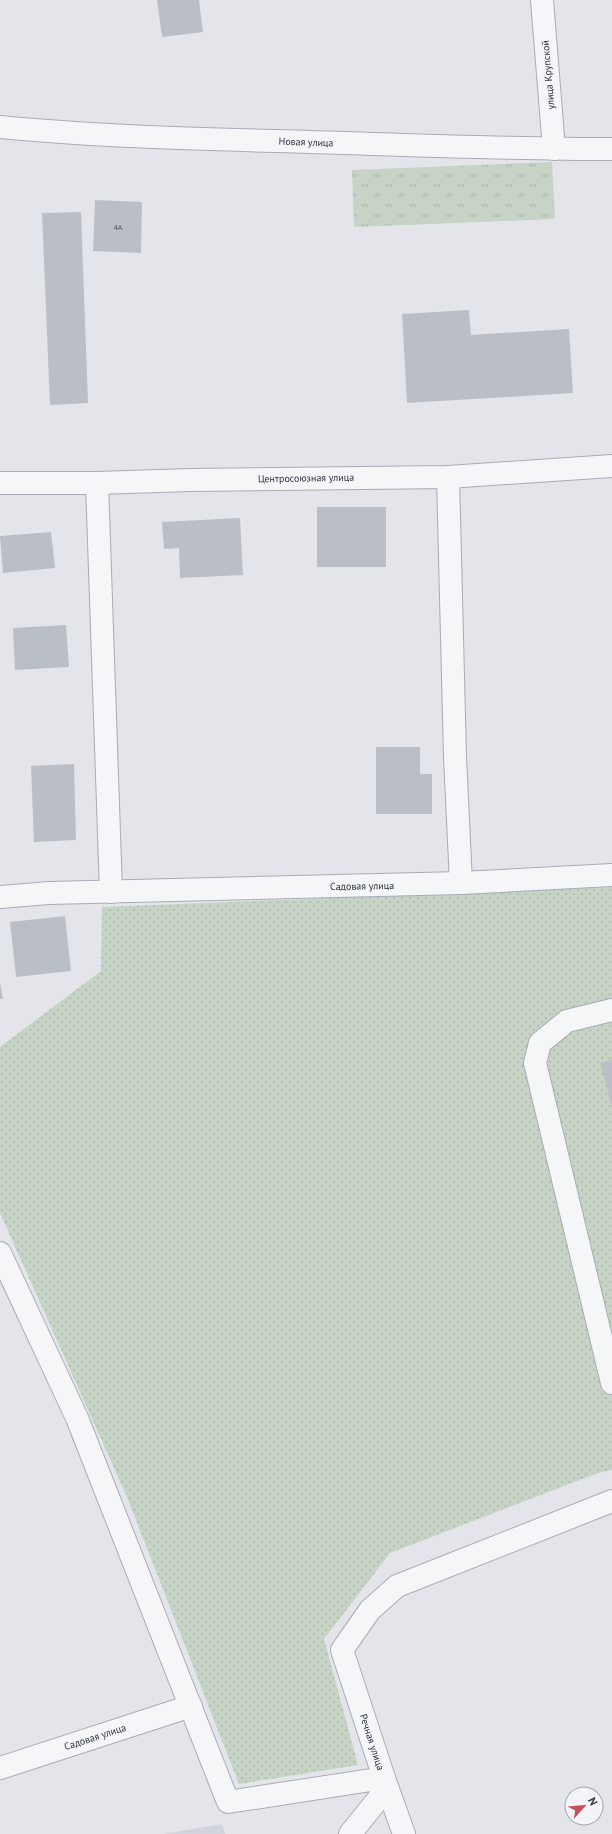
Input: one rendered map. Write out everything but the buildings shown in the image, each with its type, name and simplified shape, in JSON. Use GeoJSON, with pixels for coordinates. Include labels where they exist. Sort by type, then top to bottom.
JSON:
{"type":"FeatureCollection","features":[{"type":"Feature","properties":{"kind":"street","name":"улица Крупской"},"geometry":{"type":"LineString","coordinates":[[542,0],[554,149]]}},
{"type":"Feature","properties":{"kind":"street","name":"Новая улица"},"geometry":{"type":"LineString","coordinates":[[0,127],[222,139],[554,149],[612,149]]}},
{"type":"Feature","properties":{"kind":"street","name":"Центросоюзная улица"},"geometry":{"type":"LineString","coordinates":[[0,483],[97,483],[190,480],[448,477],[612,466]]}},
{"type":"Feature","properties":{"kind":"street"},"geometry":{"type":"LineString","coordinates":[[448,477],[455,764],[461,883]]}},
{"type":"Feature","properties":{"kind":"street"},"geometry":{"type":"LineString","coordinates":[[97,483],[111,892]]}},
{"type":"Feature","properties":{"kind":"street","name":"Садовая улица"},"geometry":{"type":"LineString","coordinates":[[0,897],[49,893],[461,883],[612,875]]}},
{"type":"Feature","properties":{"kind":"street"},"geometry":{"type":"LineString","coordinates":[[612,1010],[567,1021],[540,1043],[535,1063],[612,1383]]}},
{"type":"Feature","properties":{"kind":"street"},"geometry":{"type":"LineString","coordinates":[[0,1253],[77,1418],[228,1802],[385,1783]]}},
{"type":"Feature","properties":{"kind":"street","name":"Речная улица"},"geometry":{"type":"LineString","coordinates":[[404,1834],[385,1783],[342,1650],[370,1610],[397,1586],[612,1501]]}},
{"type":"Feature","properties":{"kind":"street","name":"Садовая улица"},"geometry":{"type":"LineString","coordinates":[[0,1768],[191,1706]]}},
{"type":"Feature","properties":{"kind":"street"},"geometry":{"type":"LineString","coordinates":[[350,1834],[385,1783]]}},
{"type":"Feature","properties":{"kind":"shaded area"},"geometry":{"type":"Polygon","coordinates":[[[222,1824],[225,1834],[163,1834],[222,1824]]]}},
{"type":"Feature","properties":{"kind":"green space"},"geometry":{"type":"Polygon","coordinates":[[[552,162],[555,219],[354,227],[352,170],[552,162]]]}},
{"type":"Feature","properties":{"kind":"green space"},"geometry":{"type":"Polygon","coordinates":[[[612,887],[612,1470],[598,1473],[390,1553],[324,1639],[358,1765],[239,1784],[127,1497],[0,1213],[0,1047],[101,971],[102,907],[612,887]]]}}]}
